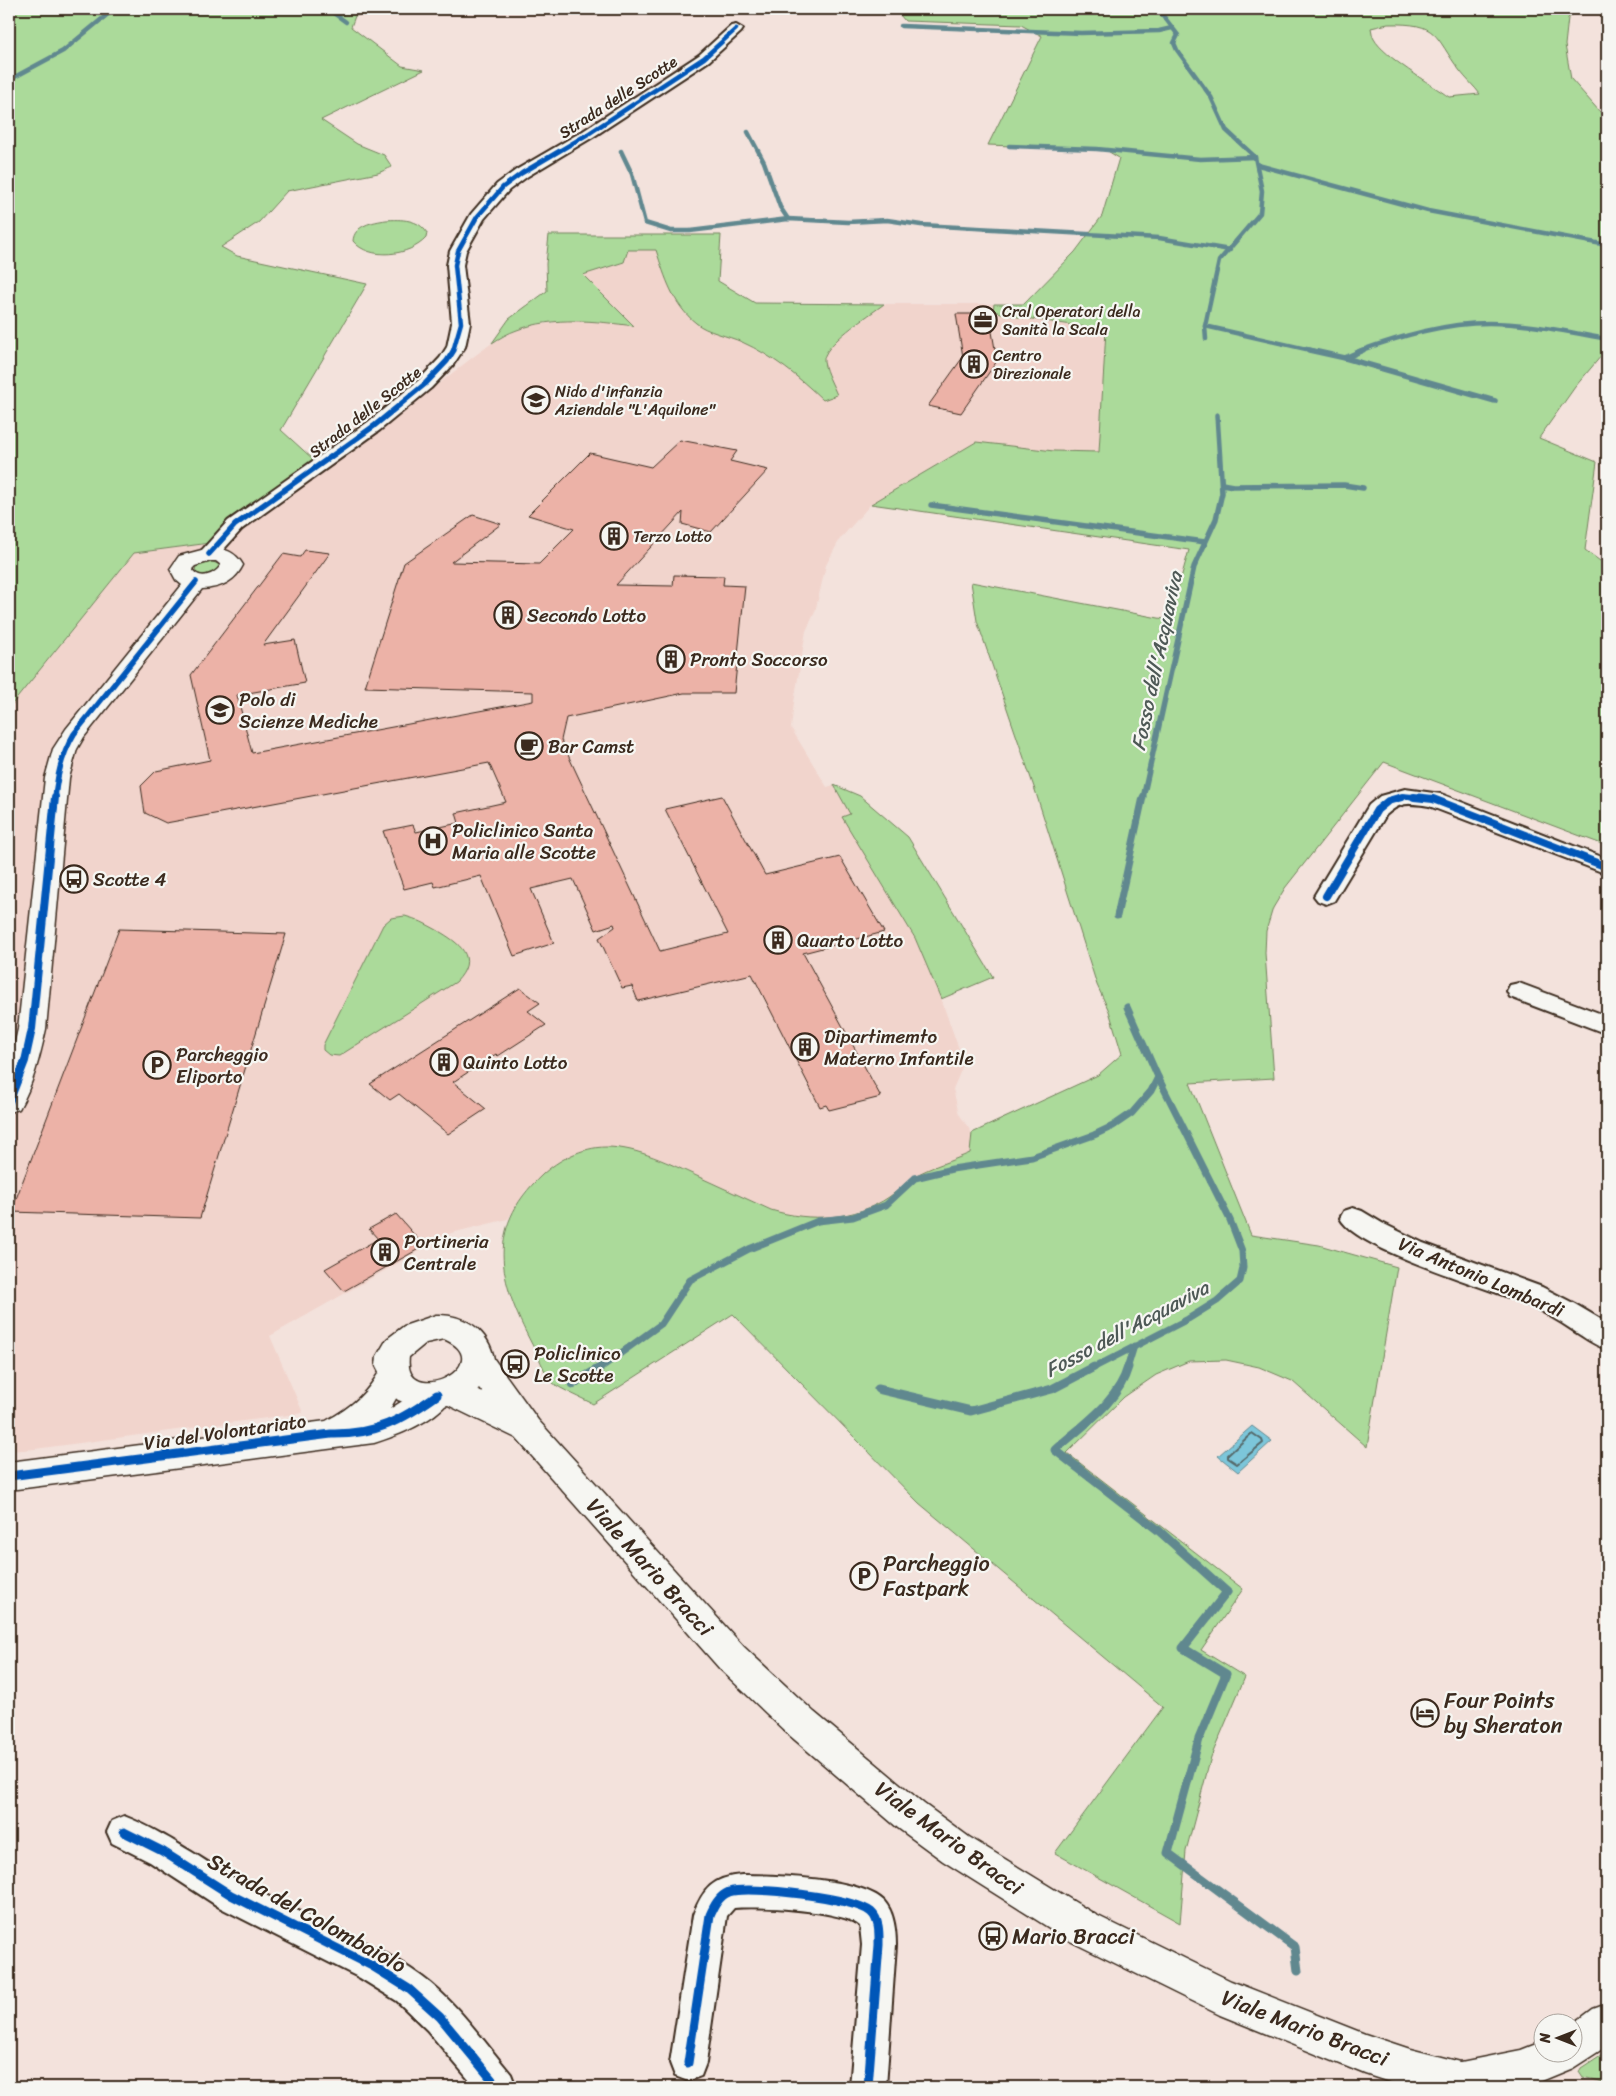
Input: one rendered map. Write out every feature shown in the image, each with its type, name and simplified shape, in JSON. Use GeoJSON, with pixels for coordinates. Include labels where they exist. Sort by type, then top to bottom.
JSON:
{"type":"FeatureCollection","features":[{"type":"Feature","properties":{"kind":"street","name":"Strada delle Scotte"},"geometry":{"type":"LineString","coordinates":[[10,1095],[25,1061],[32,1029],[57,778],[62,758],[74,734],[196,582],[184,577],[181,569],[187,560],[209,554],[235,525],[368,431],[425,384],[447,361],[456,347],[461,323],[455,276],[458,251],[477,217],[503,187],[522,173],[588,134],[704,58],[736,29]]}},
{"type":"Feature","properties":{"kind":"street"},"geometry":{"type":"LineString","coordinates":[[1326,896],[1376,810],[1388,801],[1405,796],[1422,797],[1450,805],[1607,867]]}},
{"type":"Feature","properties":{"kind":"street"},"geometry":{"type":"LineString","coordinates":[[1519,991],[1607,1024]]}},
{"type":"Feature","properties":{"kind":"street","name":"Via Antonio Lombardi"},"geometry":{"type":"LineString","coordinates":[[1353,1218],[1368,1228],[1402,1245],[1546,1300],[1607,1338]]}},
{"type":"Feature","properties":{"kind":"street","name":"Viale Mario Bracci"},"geometry":{"type":"LineString","coordinates":[[527,1429],[444,1394],[422,1395],[410,1391],[400,1384],[394,1374],[394,1356],[398,1348],[414,1334],[430,1328],[446,1327],[458,1330],[468,1336],[475,1344],[479,1353],[478,1362],[527,1429],[662,1581],[751,1676],[839,1755],[911,1816],[956,1849],[1083,1928],[1220,1996],[1365,2054],[1410,2069],[1470,2085]]}},
{"type":"Feature","properties":{"kind":"street"},"geometry":{"type":"LineString","coordinates":[[444,1394],[464,1384],[474,1374],[478,1362]]}},
{"type":"Feature","properties":{"kind":"street","name":"Via del Volontariato"},"geometry":{"type":"LineString","coordinates":[[331,1434],[355,1422],[371,1410],[382,1398],[394,1374]]}},
{"type":"Feature","properties":{"kind":"street","name":"Via del Volontariato"},"geometry":{"type":"LineString","coordinates":[[9,1476],[331,1434],[353,1436],[384,1428],[444,1394]]}},
{"type":"Feature","properties":{"kind":"street","name":"Strada del Colombaiolo"},"geometry":{"type":"LineString","coordinates":[[124,1832],[162,1851],[232,1895],[372,1966],[409,1989],[440,2016],[498,2087]]}},
{"type":"Feature","properties":{"kind":"street"},"geometry":{"type":"LineString","coordinates":[[688,2063],[706,1934],[710,1915],[721,1897],[730,1892],[742,1891],[826,1898],[860,1905],[870,1910],[878,1924],[868,2087]]}},
{"type":"Feature","properties":{"kind":"street"},"geometry":{"type":"LineString","coordinates":[[1584,2039],[1607,2023]]}},
{"type":"Feature","properties":{"kind":"street"},"geometry":{"type":"LineString","coordinates":[[1470,2085],[1535,2064]]}},
{"type":"Feature","properties":{"kind":"shaded area","name":"Policlinico Santa Maria alle Scotte"},"geometry":{"type":"Polygon","coordinates":[[[628,250],[656,250],[661,267],[742,342],[778,362],[801,379],[823,400],[824,355],[831,344],[884,304],[994,304],[993,311],[1018,317],[1106,330],[1099,452],[1054,451],[976,442],[871,504],[840,539],[826,565],[815,612],[806,631],[794,702],[791,728],[827,787],[834,785],[850,814],[843,817],[915,938],[941,999],[964,1063],[953,1089],[959,1114],[972,1133],[970,1153],[914,1177],[890,1196],[869,1208],[833,1217],[810,1218],[790,1216],[771,1210],[659,1159],[632,1151],[526,1190],[508,1219],[451,1233],[270,1336],[303,1413],[9,1451],[9,708],[134,553],[210,543],[328,463],[334,465],[473,357],[492,343],[517,330],[535,325],[565,321],[633,325],[583,275],[624,262],[628,250]]]}},
{"type":"Feature","properties":{"kind":"green space"},"geometry":{"type":"Polygon","coordinates":[[[9,9],[379,9],[355,16],[351,27],[402,66],[424,70],[321,120],[357,144],[384,155],[392,167],[378,173],[287,191],[259,222],[221,247],[237,256],[367,284],[281,430],[314,460],[230,522],[210,543],[134,553],[9,708],[9,9]]]}},
{"type":"Feature","properties":{"kind":"green space"},"geometry":{"type":"Polygon","coordinates":[[[895,9],[1580,9],[1568,18],[1565,45],[1571,79],[1600,112],[1607,117],[1607,349],[1575,387],[1539,438],[1597,462],[1585,550],[1607,566],[1607,846],[1384,762],[1285,888],[1273,908],[1266,931],[1265,953],[1274,1078],[1190,1083],[1251,1235],[1319,1245],[1397,1267],[1367,1447],[1292,1381],[1259,1367],[1226,1360],[1189,1361],[1156,1375],[1124,1397],[1067,1453],[1243,1589],[1201,1650],[1245,1677],[1211,1757],[1186,1851],[1180,1923],[1055,1853],[1163,1707],[919,1503],[733,1314],[593,1404],[556,1385],[548,1376],[513,1304],[506,1281],[503,1260],[504,1238],[511,1217],[523,1196],[548,1169],[579,1152],[606,1147],[642,1153],[771,1210],[801,1216],[832,1217],[876,1205],[920,1173],[970,1153],[972,1133],[1098,1075],[1122,1054],[1109,1011],[1097,985],[1036,793],[977,621],[971,582],[1169,620],[1189,550],[871,504],[976,442],[1054,451],[1099,452],[1106,330],[1018,317],[993,311],[994,304],[1024,304],[1075,252],[1102,216],[1119,158],[1106,150],[988,145],[1042,36],[1021,25],[905,21],[895,9]],[[1388,24],[1371,28],[1373,37],[1379,46],[1397,62],[1449,97],[1480,94],[1460,71],[1433,34],[1427,29],[1405,24],[1388,24]]]}},
{"type":"Feature","properties":{"kind":"green space"},"geometry":{"type":"Polygon","coordinates":[[[386,220],[414,222],[424,228],[427,233],[426,238],[410,249],[389,254],[369,252],[353,241],[360,228],[370,223],[386,220]]]}},
{"type":"Feature","properties":{"kind":"green space"},"geometry":{"type":"Polygon","coordinates":[[[549,235],[721,235],[718,281],[755,303],[884,304],[830,347],[825,355],[824,362],[837,395],[823,400],[805,383],[775,360],[742,342],[700,326],[688,316],[671,290],[656,250],[628,250],[624,262],[583,275],[634,326],[590,321],[560,321],[514,331],[492,343],[509,319],[547,291],[546,264],[549,235]]]}},
{"type":"Feature","properties":{"kind":"green space"},"geometry":{"type":"Polygon","coordinates":[[[211,561],[220,565],[219,570],[204,575],[195,572],[196,565],[211,561]]]}},
{"type":"Feature","properties":{"kind":"green space"},"geometry":{"type":"Polygon","coordinates":[[[834,785],[860,796],[908,837],[993,977],[941,999],[915,938],[842,817],[850,814],[834,785]]]}},
{"type":"Feature","properties":{"kind":"green space"},"geometry":{"type":"Polygon","coordinates":[[[405,916],[437,930],[453,940],[464,952],[466,958],[463,973],[456,982],[339,1056],[329,1055],[323,1050],[323,1045],[383,925],[391,918],[405,916]]]}},
{"type":"Feature","properties":{"kind":"green space"},"geometry":{"type":"Polygon","coordinates":[[[1607,2051],[1607,2084],[1583,2078],[1579,2072],[1581,2068],[1607,2051]]]}},
{"type":"Feature","properties":{"kind":"water"},"geometry":{"type":"Polygon","coordinates":[[[1252,1426],[1272,1441],[1238,1472],[1218,1456],[1252,1426]]]}},
{"type":"Feature","properties":{"kind":"building","name":"Centro Direzionale"},"geometry":{"type":"Polygon","coordinates":[[[956,314],[989,314],[997,361],[961,413],[928,406],[963,357],[956,314]]]}},
{"type":"Feature","properties":{"kind":"building"},"geometry":{"type":"Polygon","coordinates":[[[680,440],[737,451],[730,461],[768,470],[711,532],[682,524],[683,512],[616,585],[673,586],[674,575],[724,576],[723,585],[745,586],[734,693],[684,693],[566,718],[561,740],[660,951],[728,934],[665,809],[722,796],[765,875],[840,857],[884,932],[803,953],[881,1097],[829,1110],[826,1105],[820,1107],[752,974],[638,1001],[632,986],[622,988],[599,938],[615,927],[614,924],[596,930],[573,879],[531,889],[554,943],[514,956],[481,876],[435,887],[433,882],[404,889],[383,831],[413,825],[416,832],[459,823],[456,813],[506,802],[489,763],[166,823],[145,813],[141,786],[156,771],[210,760],[191,675],[283,554],[300,557],[305,550],[330,553],[263,645],[295,640],[305,683],[237,695],[252,753],[533,701],[533,692],[365,687],[404,563],[473,515],[501,524],[451,562],[539,564],[574,529],[528,515],[590,453],[651,467],[680,440]]]}},
{"type":"Feature","properties":{"kind":"building","name":"Parcheggio Eliporto"},"geometry":{"type":"Polygon","coordinates":[[[119,929],[286,934],[200,1218],[11,1212],[119,929]]]}},
{"type":"Feature","properties":{"kind":"building","name":"Quinto Lotto"},"geometry":{"type":"Polygon","coordinates":[[[520,988],[540,1003],[528,1011],[546,1025],[453,1082],[486,1109],[448,1134],[399,1094],[390,1100],[370,1084],[520,988]]]}},
{"type":"Feature","properties":{"kind":"building","name":"Portineria Centrale"},"geometry":{"type":"Polygon","coordinates":[[[396,1214],[424,1246],[344,1291],[325,1269],[378,1239],[369,1229],[396,1214]]]}},
{"type":"Feature","properties":{"kind":"waterway"},"geometry":{"type":"LineString","coordinates":[[9,80],[63,51],[114,9]]}},
{"type":"Feature","properties":{"kind":"waterway"},"geometry":{"type":"LineString","coordinates":[[328,9],[346,22]]}},
{"type":"Feature","properties":{"kind":"waterway","name":"Fosso dell'Acquaviva"},"geometry":{"type":"LineString","coordinates":[[1158,9],[1178,35],[1174,43],[1177,50],[1211,97],[1226,130],[1255,157]]}},
{"type":"Feature","properties":{"kind":"waterway"},"geometry":{"type":"LineString","coordinates":[[901,26],[1081,33],[1159,31],[1172,28]]}},
{"type":"Feature","properties":{"kind":"waterway"},"geometry":{"type":"LineString","coordinates":[[748,132],[764,162],[780,207],[788,219]]}},
{"type":"Feature","properties":{"kind":"waterway"},"geometry":{"type":"LineString","coordinates":[[1009,146],[1097,149],[1200,159],[1255,157]]}},
{"type":"Feature","properties":{"kind":"waterway"},"geometry":{"type":"LineString","coordinates":[[621,151],[632,174],[645,223],[671,231],[690,231],[788,219]]}},
{"type":"Feature","properties":{"kind":"waterway","name":"Fosso dell'Acquaviva"},"geometry":{"type":"LineString","coordinates":[[1229,250],[1260,213],[1262,191],[1255,157]]}},
{"type":"Feature","properties":{"kind":"waterway"},"geometry":{"type":"LineString","coordinates":[[1258,165],[1428,211],[1607,245]]}},
{"type":"Feature","properties":{"kind":"waterway"},"geometry":{"type":"LineString","coordinates":[[788,219],[848,222],[887,220],[921,225],[1159,238],[1229,250]]}},
{"type":"Feature","properties":{"kind":"waterway","name":"Fosso dell'Acquaviva"},"geometry":{"type":"LineString","coordinates":[[1205,326],[1219,261],[1229,250]]}},
{"type":"Feature","properties":{"kind":"waterway"},"geometry":{"type":"LineString","coordinates":[[1359,351],[1423,331],[1456,325],[1489,323],[1548,328],[1607,339]]}},
{"type":"Feature","properties":{"kind":"waterway"},"geometry":{"type":"LineString","coordinates":[[1205,326],[1315,351]]}},
{"type":"Feature","properties":{"kind":"waterway","name":"Fosso dell'Acquaviva"},"geometry":{"type":"LineString","coordinates":[[1205,326],[1206,339]]}},
{"type":"Feature","properties":{"kind":"waterway"},"geometry":{"type":"LineString","coordinates":[[1309,350],[1345,358]]}},
{"type":"Feature","properties":{"kind":"waterway"},"geometry":{"type":"LineString","coordinates":[[1345,358],[1363,350]]}},
{"type":"Feature","properties":{"kind":"waterway"},"geometry":{"type":"LineString","coordinates":[[1345,358],[1495,401]]}},
{"type":"Feature","properties":{"kind":"waterway","name":"Fosso dell'Acquaviva"},"geometry":{"type":"LineString","coordinates":[[1143,798],[1194,567],[1216,519],[1222,493],[1217,415]]}},
{"type":"Feature","properties":{"kind":"waterway"},"geometry":{"type":"LineString","coordinates":[[1222,484],[1233,486],[1344,485],[1363,488]]}},
{"type":"Feature","properties":{"kind":"waterway"},"geometry":{"type":"LineString","coordinates":[[931,505],[1205,542]]}},
{"type":"Feature","properties":{"kind":"waterway","name":"Fosso dell'Acquaviva"},"geometry":{"type":"LineString","coordinates":[[1117,916],[1143,797]]}},
{"type":"Feature","properties":{"kind":"waterway","name":"Fosso dell'Acquaviva"},"geometry":{"type":"LineString","coordinates":[[1127,1007],[1158,1077]]}},
{"type":"Feature","properties":{"kind":"waterway"},"geometry":{"type":"LineString","coordinates":[[599,1369],[661,1324],[690,1280],[749,1249],[818,1221],[853,1217],[886,1205],[915,1178],[952,1169],[1032,1157],[1094,1135],[1113,1126],[1132,1113],[1151,1091],[1158,1077]]}},
{"type":"Feature","properties":{"kind":"waterway","name":"Fosso dell'Acquaviva"},"geometry":{"type":"LineString","coordinates":[[1134,1347],[1188,1319],[1217,1301],[1240,1281],[1243,1268],[1242,1251],[1230,1220],[1158,1077]]}},
{"type":"Feature","properties":{"kind":"waterway","name":"Fosso dell'Acquaviva"},"geometry":{"type":"LineString","coordinates":[[1091,1369],[1134,1347]]}},
{"type":"Feature","properties":{"kind":"waterway"},"geometry":{"type":"LineString","coordinates":[[1127,1369],[1134,1347]]}},
{"type":"Feature","properties":{"kind":"waterway"},"geometry":{"type":"LineString","coordinates":[[573,1384],[601,1367]]}},
{"type":"Feature","properties":{"kind":"waterway","name":"Fosso dell'Acquaviva"},"geometry":{"type":"LineString","coordinates":[[878,1389],[971,1411],[1052,1389],[1094,1367]]}},
{"type":"Feature","properties":{"kind":"waterway"},"geometry":{"type":"LineString","coordinates":[[1128,1367],[1123,1380],[1107,1403],[1055,1450],[1158,1530],[1227,1592],[1183,1648],[1226,1674],[1199,1739],[1168,1853],[1295,1947],[1298,1971]]}},
{"type":"Feature","properties":{"kind":"cycle path"},"geometry":{"type":"LineString","coordinates":[[209,554],[235,525],[374,426],[425,384],[447,361],[456,347],[461,323],[455,265],[458,251],[477,217],[503,187],[522,173],[588,134],[704,58],[736,29]]}},
{"type":"Feature","properties":{"kind":"cycle path"},"geometry":{"type":"LineString","coordinates":[[9,1102],[25,1061],[32,1029],[57,778],[65,749],[74,734],[196,582]]}},
{"type":"Feature","properties":{"kind":"cycle path"},"geometry":{"type":"LineString","coordinates":[[1326,896],[1377,810],[1388,801],[1405,796],[1433,799],[1607,867]]}},
{"type":"Feature","properties":{"kind":"cycle path"},"geometry":{"type":"LineString","coordinates":[[9,1476],[331,1434],[361,1433],[387,1425],[412,1412],[437,1395]]}},
{"type":"Feature","properties":{"kind":"cycle path"},"geometry":{"type":"LineString","coordinates":[[124,1832],[162,1851],[231,1895],[372,1966],[409,1989],[440,2017],[498,2087]]}},
{"type":"Feature","properties":{"kind":"cycle path"},"geometry":{"type":"LineString","coordinates":[[688,2063],[710,1915],[713,1907],[721,1897],[730,1892],[754,1891],[810,1895],[848,1902],[862,1907],[874,1915],[877,1923],[879,1945],[868,2087]]}},
{"type":"Feature","properties":{"kind":"place","name":"Cral Operatori della Sanità la Scala"},"geometry":{"type":"Point","coordinates":[983,320]}},
{"type":"Feature","properties":{"kind":"place","name":"Centro Direzionale"},"geometry":{"type":"Point","coordinates":[974,364]}},
{"type":"Feature","properties":{"kind":"place","name":"Nido d'infanzia Aziendale \"L'Aquilone\""},"geometry":{"type":"Point","coordinates":[536,400]}},
{"type":"Feature","properties":{"kind":"place","name":"Terzo Lotto"},"geometry":{"type":"Point","coordinates":[614,536]}},
{"type":"Feature","properties":{"kind":"place","name":"Secondo Lotto"},"geometry":{"type":"Point","coordinates":[508,615]}},
{"type":"Feature","properties":{"kind":"place","name":"Pronto Soccorso"},"geometry":{"type":"Point","coordinates":[671,659]}},
{"type":"Feature","properties":{"kind":"place","name":"Polo di Scienze Mediche"},"geometry":{"type":"Point","coordinates":[220,710]}},
{"type":"Feature","properties":{"kind":"place","name":"Bar Camst"},"geometry":{"type":"Point","coordinates":[529,746]}},
{"type":"Feature","properties":{"kind":"place","name":"Policlinico Santa Maria alle Scotte"},"geometry":{"type":"Point","coordinates":[433,841]}},
{"type":"Feature","properties":{"kind":"place","name":"Scotte 4"},"geometry":{"type":"Point","coordinates":[74,879]}},
{"type":"Feature","properties":{"kind":"place","name":"Quarto Lotto"},"geometry":{"type":"Point","coordinates":[778,940]}},
{"type":"Feature","properties":{"kind":"place","name":"Dipartimemto Materno Infantile"},"geometry":{"type":"Point","coordinates":[805,1047]}},
{"type":"Feature","properties":{"kind":"place","name":"Quinto Lotto"},"geometry":{"type":"Point","coordinates":[444,1062]}},
{"type":"Feature","properties":{"kind":"place","name":"Parcheggio Eliporto"},"geometry":{"type":"Point","coordinates":[157,1065]}},
{"type":"Feature","properties":{"kind":"place","name":"Portineria Centrale"},"geometry":{"type":"Point","coordinates":[385,1252]}},
{"type":"Feature","properties":{"kind":"place","name":"Policlinico Le Scotte"},"geometry":{"type":"Point","coordinates":[515,1364]}},
{"type":"Feature","properties":{"kind":"place","name":"Parcheggio Fastpark"},"geometry":{"type":"Point","coordinates":[864,1576]}},
{"type":"Feature","properties":{"kind":"place","name":"Four Points by Sheraton"},"geometry":{"type":"Point","coordinates":[1425,1713]}},
{"type":"Feature","properties":{"kind":"place","name":"Mario Bracci"},"geometry":{"type":"Point","coordinates":[993,1936]}}]}
